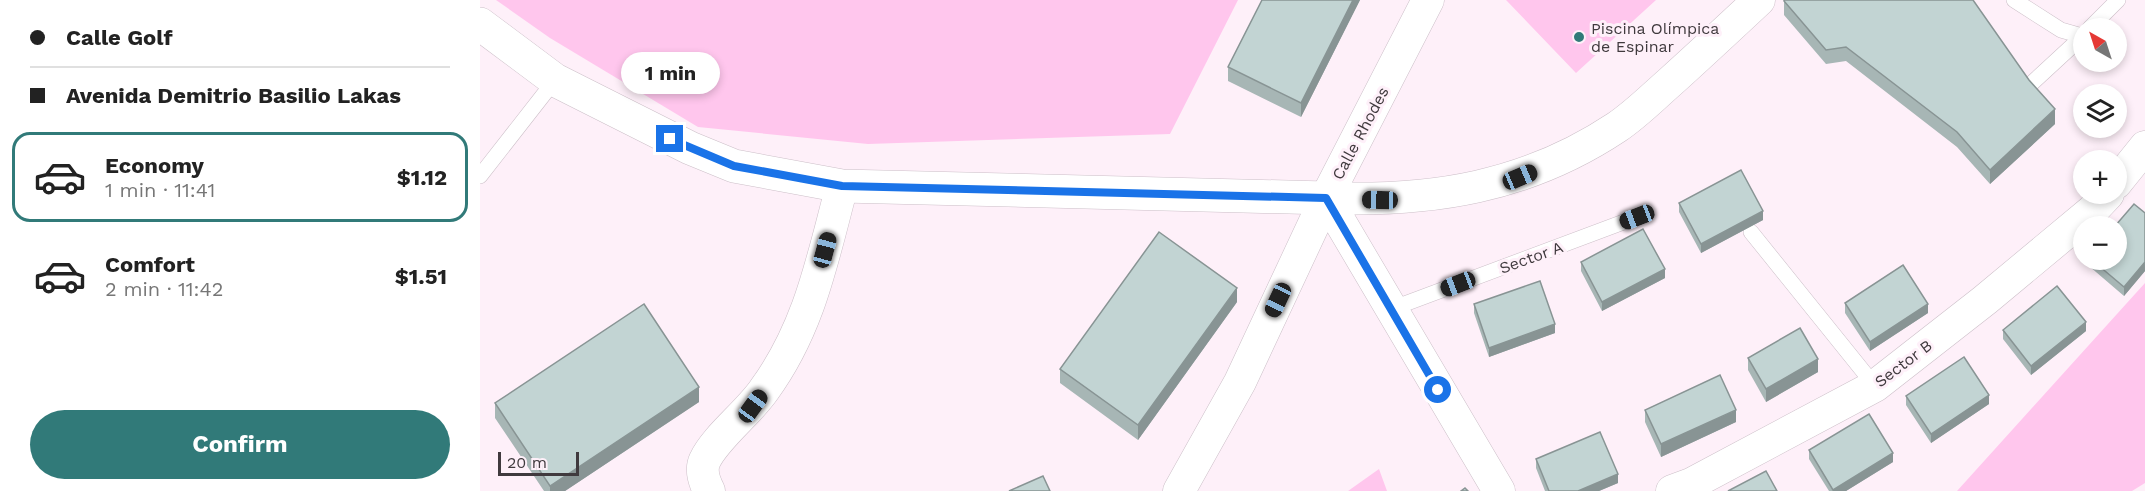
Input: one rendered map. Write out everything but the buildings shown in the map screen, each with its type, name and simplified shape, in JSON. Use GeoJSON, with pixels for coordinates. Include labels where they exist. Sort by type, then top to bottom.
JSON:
{"type":"FeatureCollection","features":[{"type":"Feature","properties":{"kind":"street","name":"Calle Rhodes"},"geometry":{"type":"LineString","coordinates":[[1179,491],[1240,382],[1326,198],[1428,0]]}},
{"type":"Feature","properties":{"kind":"street"},"geometry":{"type":"LineString","coordinates":[[480,24],[555,80],[690,148],[734,166],[842,186],[1380,200],[1467,189],[1520,177],[1559,160],[1617,127],[1760,0]]}},
{"type":"Feature","properties":{"kind":"street"},"geometry":{"type":"LineString","coordinates":[[2127,169],[2145,147]]}},
{"type":"Feature","properties":{"kind":"street"},"geometry":{"type":"LineString","coordinates":[[709,491],[703,475],[704,461],[753,406],[779,370],[797,339],[807,313],[842,186]]}},
{"type":"Feature","properties":{"kind":"street"},"geometry":{"type":"LineString","coordinates":[[1326,198],[1498,491]]}},
{"type":"Feature","properties":{"kind":"street","name":"Sector B"},"geometry":{"type":"LineString","coordinates":[[1672,491],[1691,484],[1875,386],[1985,300],[2099,204]]}},
{"type":"Feature","properties":{"kind":"lane"},"geometry":{"type":"LineString","coordinates":[[2014,0],[2061,30],[2073,32]]}},
{"type":"Feature","properties":{"kind":"lane"},"geometry":{"type":"LineString","coordinates":[[2100,18],[2118,0]]}},
{"type":"Feature","properties":{"kind":"lane"},"geometry":{"type":"LineString","coordinates":[[2032,83],[2073,44]]}},
{"type":"Feature","properties":{"kind":"lane"},"geometry":{"type":"LineString","coordinates":[[480,176],[555,80]]}},
{"type":"Feature","properties":{"kind":"lane","name":"Sector A"},"geometry":{"type":"LineString","coordinates":[[1390,309],[1637,217]]}},
{"type":"Feature","properties":{"kind":"lane"},"geometry":{"type":"LineString","coordinates":[[1751,232],[1875,386]]}},
{"type":"Feature","properties":{"kind":"shaded area"},"geometry":{"type":"Polygon","coordinates":[[[496,0],[1238,0],[1170,134],[868,144],[698,127],[550,38],[496,0]]]}},
{"type":"Feature","properties":{"kind":"shaded area","name":"Piscina Olímpica de Espinar"},"geometry":{"type":"Polygon","coordinates":[[[1506,0],[1656,0],[1576,73],[1506,0]]]}},
{"type":"Feature","properties":{"kind":"shaded area"},"geometry":{"type":"Polygon","coordinates":[[[2145,283],[2145,483],[2132,491],[1957,491],[2145,283]]]}},
{"type":"Feature","properties":{"kind":"shaded area"},"geometry":{"type":"Polygon","coordinates":[[[1379,469],[1387,491],[1348,491],[1379,469]]]}},
{"type":"Feature","properties":{"kind":"place","name":"Piscina Olímpica de Espinar"},"geometry":{"type":"Point","coordinates":[1579,37]}},
{"type":"Feature","properties":{"kind":"route"},"geometry":{"type":"LineString","coordinates":[[670,139],[734,166],[842,186],[1326,198],[1438,390]]}}]}
